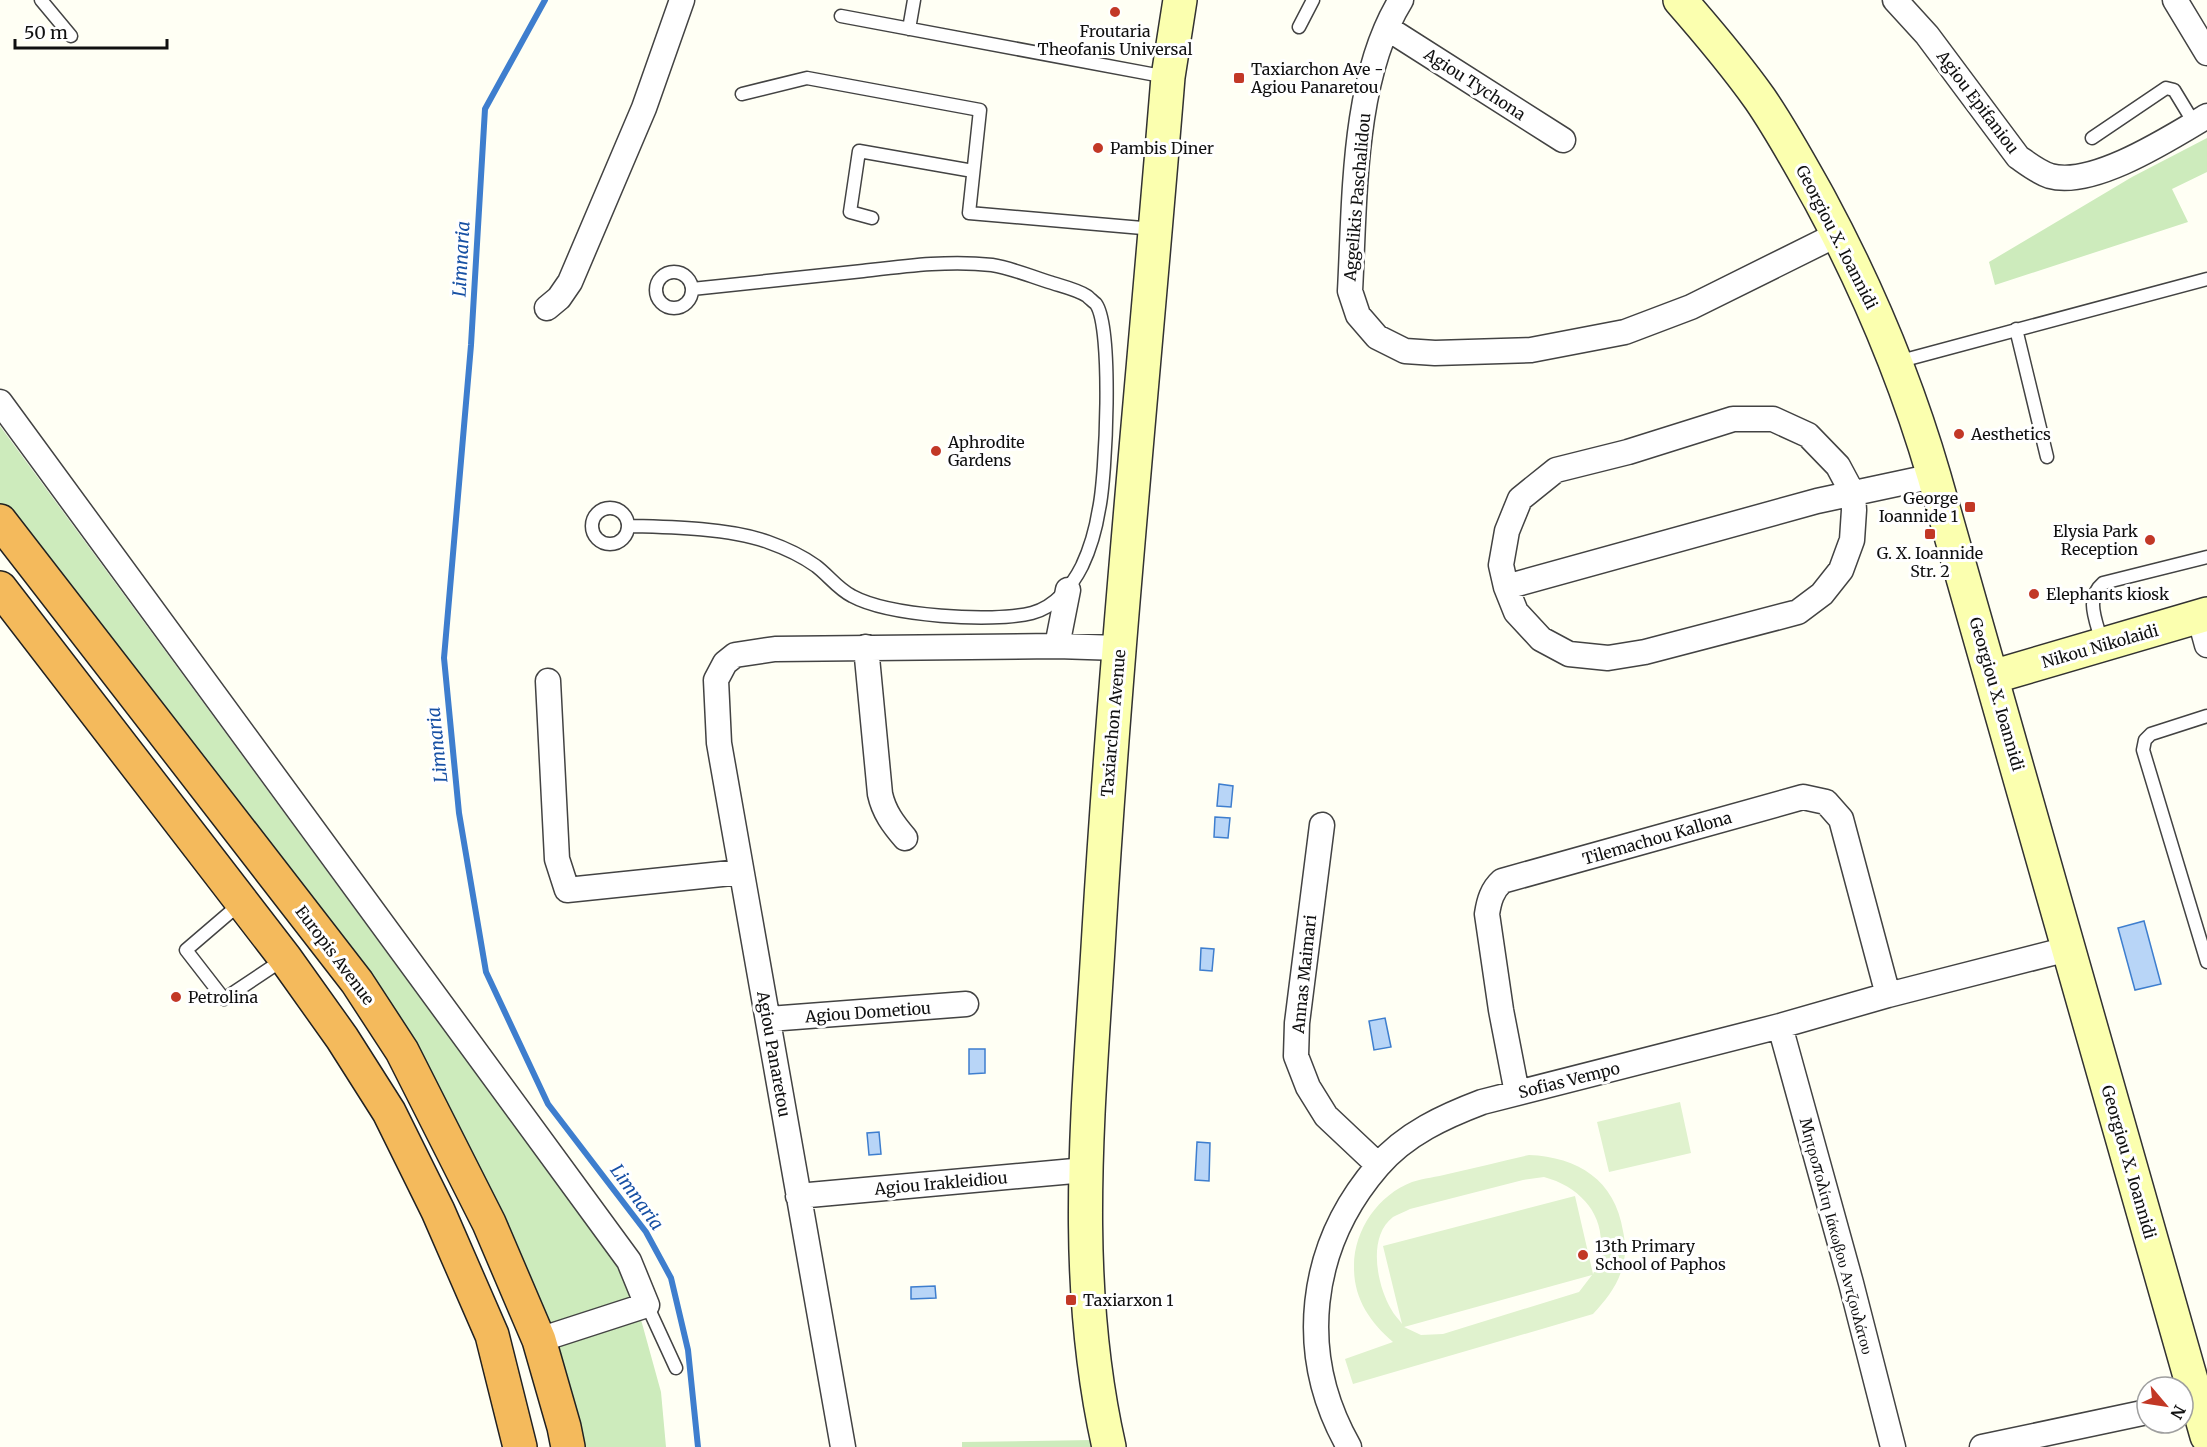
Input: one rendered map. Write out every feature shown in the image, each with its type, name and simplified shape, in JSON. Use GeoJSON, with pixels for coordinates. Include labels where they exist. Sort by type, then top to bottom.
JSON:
{"type":"FeatureCollection","features":[{"type":"Feature","properties":{"kind":"highway","name":"Europis Avenue"},"geometry":{"type":"LineString","coordinates":[[0,521],[357,982],[396,1041],[489,1223],[539,1340],[568,1447]]}},
{"type":"Feature","properties":{"kind":"highway"},"geometry":{"type":"LineString","coordinates":[[0,588],[285,958],[342,1038],[389,1112],[438,1211],[492,1335],[520,1447]]}},
{"type":"Feature","properties":{"kind":"street"},"geometry":{"type":"LineString","coordinates":[[547,308],[564,291],[575,271],[644,108],[682,0]]}},
{"type":"Feature","properties":{"kind":"street","name":"Taxiarchon Avenue"},"geometry":{"type":"LineString","coordinates":[[1109,1447],[1094,1368],[1086,1277],[1084,1170],[1108,776],[1168,77],[1180,0]]}},
{"type":"Feature","properties":{"kind":"street","name":"Georgiou X. Ioannidi"},"geometry":{"type":"LineString","coordinates":[[1680,0],[1715,39],[1761,100],[1800,162],[1838,234],[1897,362],[1919,424],[1992,677],[2182,1375]]}},
{"type":"Feature","properties":{"kind":"street","name":"Agiou Epifaniou"},"geometry":{"type":"LineString","coordinates":[[1895,0],[1927,34],[2018,157],[2036,170],[2051,176],[2072,177],[2093,174],[2151,148],[2201,120]]}},
{"type":"Feature","properties":{"kind":"street"},"geometry":{"type":"LineString","coordinates":[[2175,0],[2207,53]]}},
{"type":"Feature","properties":{"kind":"street","name":"Aggelikis Paschalidou"},"geometry":{"type":"LineString","coordinates":[[1392,9],[1371,78],[1359,134],[1350,291],[1358,315],[1377,337],[1405,351],[1435,353],[1531,350],[1625,332],[1691,308],[1838,234]]}},
{"type":"Feature","properties":{"kind":"street","name":"Agiou Tychona"},"geometry":{"type":"LineString","coordinates":[[1392,9],[1563,140]]}},
{"type":"Feature","properties":{"kind":"street"},"geometry":{"type":"LineString","coordinates":[[0,402],[629,1261],[647,1305],[539,1340]]}},
{"type":"Feature","properties":{"kind":"street"},"geometry":{"type":"LineString","coordinates":[[1733,419],[1773,419],[1808,435],[1838,466],[1853,494],[1852,540],[1841,570],[1822,594],[1798,612],[1716,635],[1645,652],[1608,658],[1569,654],[1541,639],[1515,612],[1506,587],[1501,565],[1507,531],[1520,499],[1556,470],[1628,452],[1733,419]]}},
{"type":"Feature","properties":{"kind":"street"},"geometry":{"type":"LineString","coordinates":[[1506,587],[1817,501],[1934,476]]}},
{"type":"Feature","properties":{"kind":"street"},"geometry":{"type":"LineString","coordinates":[[1057,646],[1068,590]]}},
{"type":"Feature","properties":{"kind":"street","name":"Nikou Nikolaidi"},"geometry":{"type":"LineString","coordinates":[[1992,677],[2103,645],[2204,625]]}},
{"type":"Feature","properties":{"kind":"street"},"geometry":{"type":"LineString","coordinates":[[904,838],[883,808],[879,794],[866,646],[1119,648]]}},
{"type":"Feature","properties":{"kind":"street","name":"Agiou Panaretou"},"geometry":{"type":"LineString","coordinates":[[843,1447],[719,742],[716,680],[725,663],[735,655],[775,649],[866,646]]}},
{"type":"Feature","properties":{"kind":"street"},"geometry":{"type":"LineString","coordinates":[[548,681],[557,859],[567,891],[741,873]]}},
{"type":"Feature","properties":{"kind":"street","name":"Tilemachou Kallona"},"geometry":{"type":"LineString","coordinates":[[1517,1093],[1501,1010],[1487,914],[1488,902],[1496,886],[1502,881],[1803,797],[1826,802],[1841,819],[1888,995]]}},
{"type":"Feature","properties":{"kind":"street","name":"Annas Maimari"},"geometry":{"type":"LineString","coordinates":[[1322,825],[1297,1023],[1296,1056],[1308,1087],[1326,1116],[1378,1165]]}},
{"type":"Feature","properties":{"kind":"street","name":"Sofias Vempo"},"geometry":{"type":"LineString","coordinates":[[1349,1447],[1335,1422],[1325,1397],[1320,1367],[1316,1305],[1329,1246],[1341,1219],[1378,1165],[1400,1146],[1449,1114],[1482,1102],[2068,949]]}},
{"type":"Feature","properties":{"kind":"street","name":"Agiou Dometiou"},"geometry":{"type":"LineString","coordinates":[[769,1019],[966,1004]]}},
{"type":"Feature","properties":{"kind":"street","name":"Μητροπολίτη Ιάκωβου Αντζουλάτου"},"geometry":{"type":"LineString","coordinates":[[1780,1026],[1851,1283],[1893,1447]]}},
{"type":"Feature","properties":{"kind":"street","name":"Agiou Irakleidiou"},"geometry":{"type":"LineString","coordinates":[[798,1196],[1084,1170]]}},
{"type":"Feature","properties":{"kind":"street","name":"Georgiou X. Ioannidi"},"geometry":{"type":"LineString","coordinates":[[2195,1413],[2207,1436]]}},
{"type":"Feature","properties":{"kind":"street"},"geometry":{"type":"LineString","coordinates":[[1995,1445],[2135,1415]]}},
{"type":"Feature","properties":{"kind":"lane"},"geometry":{"type":"LineString","coordinates":[[41,0],[71,36]]}},
{"type":"Feature","properties":{"kind":"lane"},"geometry":{"type":"LineString","coordinates":[[909,29],[914,0]]}},
{"type":"Feature","properties":{"kind":"lane"},"geometry":{"type":"LineString","coordinates":[[1299,27],[1314,0]]}},
{"type":"Feature","properties":{"kind":"lane"},"geometry":{"type":"LineString","coordinates":[[841,16],[1168,77]]}},
{"type":"Feature","properties":{"kind":"lane"},"geometry":{"type":"LineString","coordinates":[[742,94],[807,78],[980,110],[969,213],[1156,229]]}},
{"type":"Feature","properties":{"kind":"lane"},"geometry":{"type":"LineString","coordinates":[[2092,138],[2166,88],[2174,90],[2201,120]]}},
{"type":"Feature","properties":{"kind":"lane"},"geometry":{"type":"LineString","coordinates":[[872,218],[850,212],[859,151],[973,171]]}},
{"type":"Feature","properties":{"kind":"lane"},"geometry":{"type":"LineString","coordinates":[[628,526],[734,534],[765,541],[789,550],[816,566],[855,598],[902,611],[935,616],[1013,616],[1035,612],[1049,605],[1068,590],[1083,564],[1100,508],[1107,412],[1106,362],[1101,320],[1097,306],[1088,297],[1071,289],[993,266],[940,263],[692,289]]}},
{"type":"Feature","properties":{"kind":"lane"},"geometry":{"type":"LineString","coordinates":[[1897,362],[2207,279]]}},
{"type":"Feature","properties":{"kind":"lane"},"geometry":{"type":"LineString","coordinates":[[2016,330],[2047,457]]}},
{"type":"Feature","properties":{"kind":"lane"},"geometry":{"type":"LineString","coordinates":[[2103,645],[2092,602],[2095,590],[2103,583],[2207,557]]}},
{"type":"Feature","properties":{"kind":"lane"},"geometry":{"type":"LineString","coordinates":[[2207,716],[2151,734],[2145,740],[2143,750],[2207,962]]}},
{"type":"Feature","properties":{"kind":"lane"},"geometry":{"type":"LineString","coordinates":[[242,902],[186,950],[224,999],[285,958]]}},
{"type":"Feature","properties":{"kind":"lane"},"geometry":{"type":"LineString","coordinates":[[647,1305],[676,1368]]}},
{"type":"Feature","properties":{"kind":"green space"},"geometry":{"type":"Polygon","coordinates":[[[2207,138],[2207,172],[2172,189],[2188,222],[1995,285],[1989,262],[2132,177],[2207,138]]]}},
{"type":"Feature","properties":{"kind":"green space"},"geometry":{"type":"Polygon","coordinates":[[[0,426],[526,1142],[627,1269],[661,1392],[666,1447],[579,1447],[402,1041],[0,504],[0,426]]]}},
{"type":"Feature","properties":{"kind":"green space"},"geometry":{"type":"Polygon","coordinates":[[[1680,1102],[1691,1153],[1609,1172],[1597,1122],[1680,1102]]]}},
{"type":"Feature","properties":{"kind":"green space"},"geometry":{"type":"Polygon","coordinates":[[[1529,1155],[1547,1157],[1578,1166],[1603,1185],[1612,1198],[1619,1213],[1625,1252],[1621,1272],[1609,1294],[1593,1314],[1353,1384],[1345,1359],[1393,1342],[1377,1326],[1365,1309],[1360,1300],[1355,1279],[1355,1254],[1358,1241],[1363,1228],[1378,1205],[1388,1196],[1412,1182],[1529,1155]],[[1544,1177],[1523,1180],[1410,1209],[1393,1217],[1380,1236],[1377,1261],[1386,1299],[1402,1324],[1383,1246],[1575,1196],[1593,1274],[1601,1242],[1594,1213],[1574,1191],[1544,1177]],[[1592,1275],[1404,1327],[1421,1335],[1443,1334],[1579,1292],[1592,1275]]]}},
{"type":"Feature","properties":{"kind":"green space"},"geometry":{"type":"Polygon","coordinates":[[[1094,1440],[1095,1447],[962,1447],[962,1442],[1094,1440]]]}},
{"type":"Feature","properties":{"kind":"water"},"geometry":{"type":"Polygon","coordinates":[[[1219,784],[1233,786],[1231,807],[1217,806],[1219,784]]]}},
{"type":"Feature","properties":{"kind":"water"},"geometry":{"type":"Polygon","coordinates":[[[1215,817],[1230,818],[1228,838],[1214,837],[1215,817]]]}},
{"type":"Feature","properties":{"kind":"water"},"geometry":{"type":"Polygon","coordinates":[[[2144,921],[2161,984],[2135,990],[2118,928],[2144,921]]]}},
{"type":"Feature","properties":{"kind":"water"},"geometry":{"type":"Polygon","coordinates":[[[1201,948],[1214,949],[1212,971],[1200,970],[1201,948]]]}},
{"type":"Feature","properties":{"kind":"water"},"geometry":{"type":"Polygon","coordinates":[[[1385,1018],[1391,1047],[1374,1050],[1369,1021],[1385,1018]]]}},
{"type":"Feature","properties":{"kind":"water"},"geometry":{"type":"Polygon","coordinates":[[[969,1049],[985,1049],[985,1073],[969,1074],[969,1049]]]}},
{"type":"Feature","properties":{"kind":"water"},"geometry":{"type":"Polygon","coordinates":[[[879,1132],[881,1154],[869,1155],[867,1133],[879,1132]]]}},
{"type":"Feature","properties":{"kind":"water"},"geometry":{"type":"Polygon","coordinates":[[[1197,1142],[1210,1143],[1209,1181],[1195,1180],[1197,1142]]]}},
{"type":"Feature","properties":{"kind":"water"},"geometry":{"type":"Polygon","coordinates":[[[935,1286],[936,1298],[911,1299],[911,1287],[935,1286]]]}},
{"type":"Feature","properties":{"kind":"waterway","name":"Limnaria"},"geometry":{"type":"LineString","coordinates":[[545,0],[485,109],[471,345],[444,658],[459,813],[486,972],[548,1104],[646,1232],[671,1278],[688,1350],[698,1447]]}},
{"type":"Feature","properties":{"kind":"place","name":"Froutaria Theofanis Universal"},"geometry":{"type":"Point","coordinates":[1115,12]}},
{"type":"Feature","properties":{"kind":"place","name":"Taxiarchon Ave - Agiou Panaretou"},"geometry":{"type":"Point","coordinates":[1239,78]}},
{"type":"Feature","properties":{"kind":"place","name":"Pambis Diner"},"geometry":{"type":"Point","coordinates":[1098,148]}},
{"type":"Feature","properties":{"kind":"place","name":"Aesthetics"},"geometry":{"type":"Point","coordinates":[1959,434]}},
{"type":"Feature","properties":{"kind":"place","name":"Aphrodite Gardens"},"geometry":{"type":"Point","coordinates":[936,451]}},
{"type":"Feature","properties":{"kind":"place","name":"George Ioannide 1"},"geometry":{"type":"Point","coordinates":[1970,507]}},
{"type":"Feature","properties":{"kind":"place","name":"G. X. Ioannide Str. 2"},"geometry":{"type":"Point","coordinates":[1930,534]}},
{"type":"Feature","properties":{"kind":"place","name":"Elysia Park Reception"},"geometry":{"type":"Point","coordinates":[2150,540]}},
{"type":"Feature","properties":{"kind":"place","name":"Elephants kiosk"},"geometry":{"type":"Point","coordinates":[2034,594]}},
{"type":"Feature","properties":{"kind":"place","name":"Petrolina"},"geometry":{"type":"Point","coordinates":[176,997]}},
{"type":"Feature","properties":{"kind":"place","name":"13th Primary School of Paphos"},"geometry":{"type":"Point","coordinates":[1583,1255]}},
{"type":"Feature","properties":{"kind":"place","name":"Taxiarxon 1"},"geometry":{"type":"Point","coordinates":[1071,1300]}}]}
